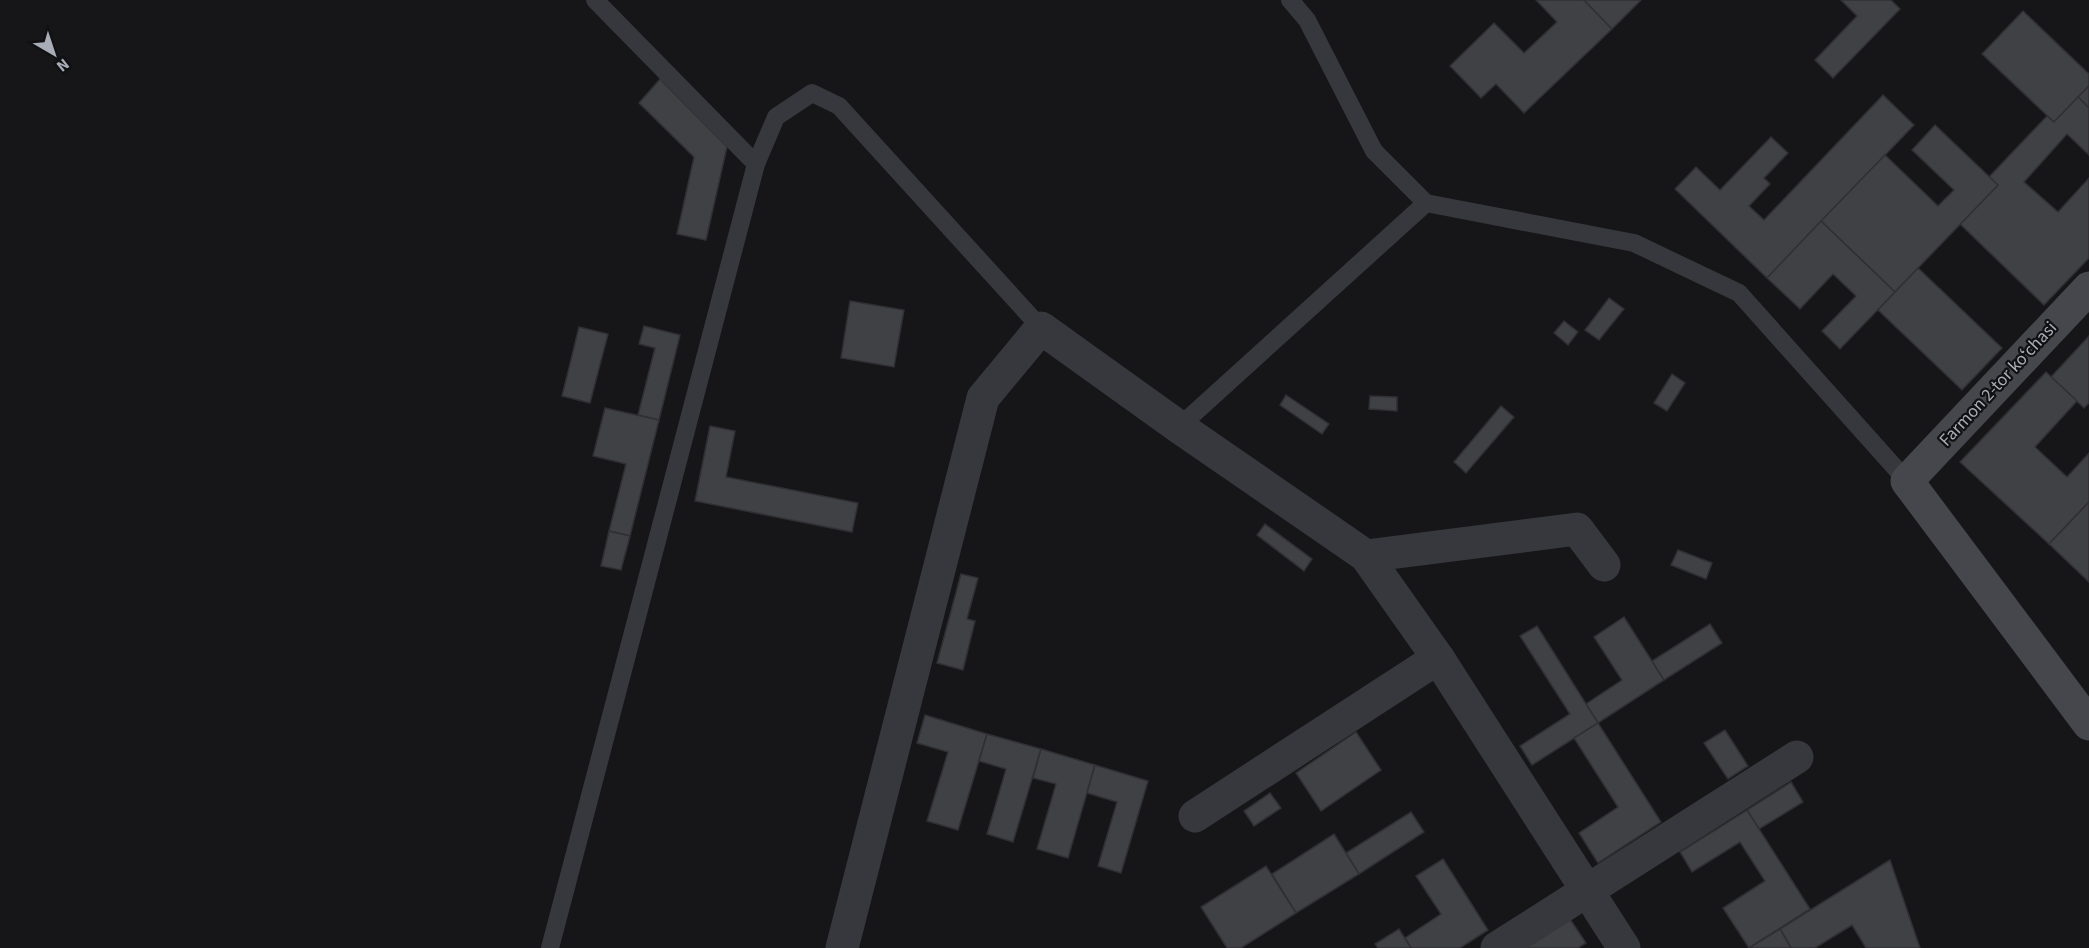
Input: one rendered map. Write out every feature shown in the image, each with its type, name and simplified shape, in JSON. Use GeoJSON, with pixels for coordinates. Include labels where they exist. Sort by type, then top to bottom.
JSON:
{"type":"FeatureCollection","features":[{"type":"Feature","properties":{"kind":"street","name":"Farmon 2-tor koʻchasi"},"geometry":{"type":"LineString","coordinates":[[1906,481],[2089,288]]}},
{"type":"Feature","properties":{"kind":"street"},"geometry":{"type":"LineString","coordinates":[[842,948],[983,398],[1041,328],[1366,556],[1438,658],[1624,948]]}},
{"type":"Feature","properties":{"kind":"street"},"geometry":{"type":"LineString","coordinates":[[1906,481],[2089,724]]}},
{"type":"Feature","properties":{"kind":"street"},"geometry":{"type":"LineString","coordinates":[[1366,556],[1577,529],[1604,565]]}},
{"type":"Feature","properties":{"kind":"street"},"geometry":{"type":"LineString","coordinates":[[1195,816],[1438,658]]}},
{"type":"Feature","properties":{"kind":"street"},"geometry":{"type":"LineString","coordinates":[[1497,948],[1797,757]]}},
{"type":"Feature","properties":{"kind":"lane"},"geometry":{"type":"LineString","coordinates":[[595,0],[756,164]]}},
{"type":"Feature","properties":{"kind":"lane"},"geometry":{"type":"LineString","coordinates":[[1290,0],[1307,20],[1374,151],[1426,203],[1634,243],[1739,293],[1906,481]]}},
{"type":"Feature","properties":{"kind":"lane"},"geometry":{"type":"LineString","coordinates":[[550,948],[756,164],[776,117],[812,93],[839,106],[1041,328]]}},
{"type":"Feature","properties":{"kind":"lane"},"geometry":{"type":"LineString","coordinates":[[1179,427],[1426,203]]}},
{"type":"Feature","properties":{"kind":"building"},"geometry":{"type":"Polygon","coordinates":[[[1536,0],[1584,0],[1612,29],[1524,113],[1496,84],[1481,98],[1450,66],[1494,23],[1524,53],[1557,22],[1536,0]]]}},
{"type":"Feature","properties":{"kind":"building"},"geometry":{"type":"Polygon","coordinates":[[[1584,0],[1641,0],[1612,29],[1584,0]]]}},
{"type":"Feature","properties":{"kind":"building"},"geometry":{"type":"Polygon","coordinates":[[[1841,0],[1891,0],[1900,9],[1833,78],[1815,60],[1857,16],[1841,0]]]}},
{"type":"Feature","properties":{"kind":"building"},"geometry":{"type":"Polygon","coordinates":[[[2023,11],[2089,74],[2089,86],[2054,122],[1982,54],[2023,11]]]}},
{"type":"Feature","properties":{"kind":"building"},"geometry":{"type":"Polygon","coordinates":[[[660,79],[727,147],[706,240],[677,234],[694,157],[639,103],[660,79]]]}},
{"type":"Feature","properties":{"kind":"building"},"geometry":{"type":"Polygon","coordinates":[[[2089,86],[2089,108],[2078,97],[2089,86]]]}},
{"type":"Feature","properties":{"kind":"building"},"geometry":{"type":"Polygon","coordinates":[[[1883,95],[1914,125],[1767,278],[1675,189],[1696,167],[1720,190],[1771,137],[1788,153],[1764,178],[1770,184],[1749,206],[1764,220],[1883,95]]]}},
{"type":"Feature","properties":{"kind":"building"},"geometry":{"type":"Polygon","coordinates":[[[2078,97],[2089,108],[2089,155],[2067,134],[2024,182],[2058,212],[2089,178],[2089,258],[2044,305],[1960,224],[1998,185],[1989,177],[2047,116],[2054,122],[2078,97]]]}},
{"type":"Feature","properties":{"kind":"building"},"geometry":{"type":"Polygon","coordinates":[[[1935,125],[1998,185],[1895,292],[1821,221],[1885,155],[1938,206],[1954,190],[1912,150],[1935,125]]]}},
{"type":"Feature","properties":{"kind":"building"},"geometry":{"type":"Polygon","coordinates":[[[1821,221],[1895,292],[1840,349],[1822,331],[1856,296],[1833,274],[1800,309],[1767,278],[1821,221]]]}},
{"type":"Feature","properties":{"kind":"building"},"geometry":{"type":"Polygon","coordinates":[[[1918,268],[2002,348],[1962,390],[1878,310],[1918,268]]]}},
{"type":"Feature","properties":{"kind":"building"},"geometry":{"type":"Polygon","coordinates":[[[1609,298],[1624,309],[1599,340],[1585,330],[1609,298]]]}},
{"type":"Feature","properties":{"kind":"building"},"geometry":{"type":"Polygon","coordinates":[[[850,301],[904,310],[894,367],[841,358],[850,301]]]}},
{"type":"Feature","properties":{"kind":"building"},"geometry":{"type":"Polygon","coordinates":[[[1564,321],[1578,332],[1568,345],[1554,333],[1564,321]]]}},
{"type":"Feature","properties":{"kind":"building"},"geometry":{"type":"Polygon","coordinates":[[[644,326],[680,335],[659,420],[638,415],[655,348],[639,344],[644,326]]]}},
{"type":"Feature","properties":{"kind":"building"},"geometry":{"type":"Polygon","coordinates":[[[579,327],[608,334],[590,403],[562,396],[579,327]]]}},
{"type":"Feature","properties":{"kind":"building"},"geometry":{"type":"Polygon","coordinates":[[[2089,336],[2089,403],[2084,408],[2051,377],[2089,336]]]}},
{"type":"Feature","properties":{"kind":"building"},"geometry":{"type":"Polygon","coordinates":[[[2046,372],[2077,401],[2035,447],[2067,477],[2089,453],[2089,502],[2049,544],[1960,462],[2046,372]]]}},
{"type":"Feature","properties":{"kind":"building"},"geometry":{"type":"Polygon","coordinates":[[[1672,374],[1685,383],[1667,411],[1654,403],[1672,374]]]}},
{"type":"Feature","properties":{"kind":"building"},"geometry":{"type":"Polygon","coordinates":[[[1286,395],[1329,424],[1322,434],[1280,405],[1286,395]]]}},
{"type":"Feature","properties":{"kind":"building"},"geometry":{"type":"Polygon","coordinates":[[[1370,396],[1397,397],[1397,411],[1369,409],[1370,396]]]}},
{"type":"Feature","properties":{"kind":"building"},"geometry":{"type":"Polygon","coordinates":[[[1501,406],[1514,417],[1466,473],[1454,462],[1501,406]]]}},
{"type":"Feature","properties":{"kind":"building"},"geometry":{"type":"Polygon","coordinates":[[[605,408],[659,420],[630,536],[609,531],[626,464],[593,456],[605,408]]]}},
{"type":"Feature","properties":{"kind":"building"},"geometry":{"type":"Polygon","coordinates":[[[710,426],[735,431],[726,477],[858,503],[852,532],[695,501],[710,426]]]}},
{"type":"Feature","properties":{"kind":"building"},"geometry":{"type":"Polygon","coordinates":[[[2089,502],[2089,582],[2049,544],[2089,502]]]}},
{"type":"Feature","properties":{"kind":"building"},"geometry":{"type":"Polygon","coordinates":[[[1265,524],[1312,559],[1304,571],[1257,535],[1265,524]]]}},
{"type":"Feature","properties":{"kind":"building"},"geometry":{"type":"Polygon","coordinates":[[[609,531],[630,536],[621,570],[601,566],[609,531]]]}},
{"type":"Feature","properties":{"kind":"building"},"geometry":{"type":"Polygon","coordinates":[[[1678,550],[1712,563],[1706,579],[1671,565],[1678,550]]]}},
{"type":"Feature","properties":{"kind":"building"},"geometry":{"type":"Polygon","coordinates":[[[961,574],[978,578],[967,619],[975,621],[963,670],[937,663],[961,574]]]}},
{"type":"Feature","properties":{"kind":"building"},"geometry":{"type":"Polygon","coordinates":[[[1624,617],[1664,680],[1598,723],[1586,704],[1622,680],[1594,637],[1624,617]]]}},
{"type":"Feature","properties":{"kind":"building"},"geometry":{"type":"Polygon","coordinates":[[[1710,624],[1722,643],[1664,680],[1652,661],[1710,624]]]}},
{"type":"Feature","properties":{"kind":"building"},"geometry":{"type":"Polygon","coordinates":[[[1537,626],[1598,723],[1532,765],[1520,746],[1570,714],[1520,636],[1537,626]]]}},
{"type":"Feature","properties":{"kind":"building"},"geometry":{"type":"Polygon","coordinates":[[[925,715],[987,734],[958,830],[927,821],[948,752],[917,743],[925,715]]]}},
{"type":"Feature","properties":{"kind":"building"},"geometry":{"type":"Polygon","coordinates":[[[1598,723],[1661,822],[1598,863],[1579,833],[1618,807],[1574,738],[1598,723]]]}},
{"type":"Feature","properties":{"kind":"building"},"geometry":{"type":"Polygon","coordinates":[[[1725,730],[1748,766],[1728,779],[1704,743],[1725,730]]]}},
{"type":"Feature","properties":{"kind":"building"},"geometry":{"type":"Polygon","coordinates":[[[1356,732],[1381,770],[1321,811],[1296,773],[1356,732]]]}},
{"type":"Feature","properties":{"kind":"building"},"geometry":{"type":"Polygon","coordinates":[[[987,734],[1041,749],[1013,842],[987,834],[1006,769],[979,761],[987,734]]]}},
{"type":"Feature","properties":{"kind":"building"},"geometry":{"type":"Polygon","coordinates":[[[1041,749],[1095,765],[1068,858],[1037,849],[1056,784],[1033,778],[1041,749]]]}},
{"type":"Feature","properties":{"kind":"building"},"geometry":{"type":"Polygon","coordinates":[[[1095,765],[1148,781],[1121,873],[1098,866],[1117,802],[1087,793],[1095,765]]]}},
{"type":"Feature","properties":{"kind":"building"},"geometry":{"type":"Polygon","coordinates":[[[1791,782],[1803,802],[1759,829],[1747,810],[1791,782]]]}},
{"type":"Feature","properties":{"kind":"building"},"geometry":{"type":"Polygon","coordinates":[[[1270,793],[1281,808],[1254,826],[1244,811],[1270,793]]]}},
{"type":"Feature","properties":{"kind":"building"},"geometry":{"type":"Polygon","coordinates":[[[1747,810],[1810,909],[1749,948],[1723,908],[1765,881],[1740,842],[1692,872],[1680,852],[1747,810]]]}},
{"type":"Feature","properties":{"kind":"building"},"geometry":{"type":"Polygon","coordinates":[[[1411,812],[1424,832],[1359,874],[1346,853],[1411,812]]]}},
{"type":"Feature","properties":{"kind":"building"},"geometry":{"type":"Polygon","coordinates":[[[1334,834],[1359,874],[1296,913],[1272,874],[1334,834]]]}},
{"type":"Feature","properties":{"kind":"building"},"geometry":{"type":"Polygon","coordinates":[[[1443,859],[1488,930],[1460,948],[1411,948],[1405,938],[1441,914],[1416,876],[1443,859]]]}},
{"type":"Feature","properties":{"kind":"building"},"geometry":{"type":"Polygon","coordinates":[[[1890,860],[1920,948],[1866,948],[1852,925],[1815,948],[1791,948],[1780,929],[1890,860]]]}},
{"type":"Feature","properties":{"kind":"building"},"geometry":{"type":"Polygon","coordinates":[[[1266,866],[1296,913],[1241,948],[1227,948],[1201,907],[1266,866]]]}},
{"type":"Feature","properties":{"kind":"building"},"geometry":{"type":"Polygon","coordinates":[[[1570,919],[1586,943],[1578,948],[1525,948],[1570,919]]]}},
{"type":"Feature","properties":{"kind":"building"},"geometry":{"type":"Polygon","coordinates":[[[1399,929],[1411,948],[1378,948],[1375,944],[1399,929]]]}},
{"type":"Feature","properties":{"kind":"building"},"geometry":{"type":"Polygon","coordinates":[[[1780,929],[1791,948],[1749,948],[1780,929]]]}}]}
